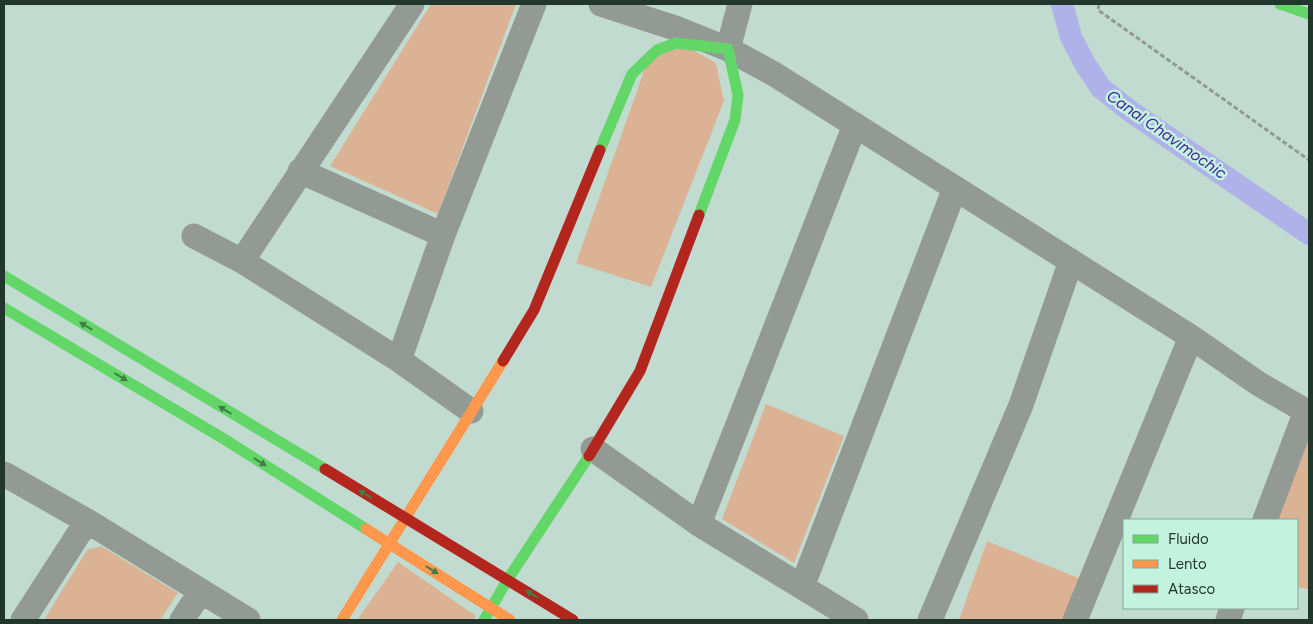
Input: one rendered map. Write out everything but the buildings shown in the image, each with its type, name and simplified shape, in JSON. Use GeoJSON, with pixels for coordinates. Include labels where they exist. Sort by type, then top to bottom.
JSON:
{"type":"FeatureCollection","features":[{"type":"Feature","properties":{"kind":"main road"},"geometry":{"type":"LineString","coordinates":[[1280,4],[1309,14]]}},
{"type":"Feature","properties":{"kind":"main road"},"geometry":{"type":"LineString","coordinates":[[342,620],[534,310],[632,74],[657,50],[676,44],[728,49],[738,95],[735,120],[640,371],[593,450],[508,579],[484,620]]}},
{"type":"Feature","properties":{"kind":"main road"},"geometry":{"type":"LineString","coordinates":[[4,276],[573,620]]}},
{"type":"Feature","properties":{"kind":"main road"},"geometry":{"type":"LineString","coordinates":[[4,308],[224,439],[510,620]]}},
{"type":"Feature","properties":{"kind":"street"},"geometry":{"type":"LineString","coordinates":[[242,261],[412,4]]}},
{"type":"Feature","properties":{"kind":"street"},"geometry":{"type":"LineString","coordinates":[[399,360],[443,235],[534,4]]}},
{"type":"Feature","properties":{"kind":"street"},"geometry":{"type":"LineString","coordinates":[[601,4],[678,29],[728,49],[774,74],[1191,337],[1259,384],[1307,412],[1265,519]]}},
{"type":"Feature","properties":{"kind":"street"},"geometry":{"type":"LineString","coordinates":[[728,49],[740,4]]}},
{"type":"Feature","properties":{"kind":"street"},"geometry":{"type":"LineString","coordinates":[[699,524],[855,125]]}},
{"type":"Feature","properties":{"kind":"street"},"geometry":{"type":"LineString","coordinates":[[300,171],[443,235]]}},
{"type":"Feature","properties":{"kind":"street"},"geometry":{"type":"LineString","coordinates":[[802,587],[955,188]]}},
{"type":"Feature","properties":{"kind":"street"},"geometry":{"type":"LineString","coordinates":[[194,236],[242,261],[399,360],[471,411]]}},
{"type":"Feature","properties":{"kind":"street"},"geometry":{"type":"LineString","coordinates":[[930,620],[1021,405],[1071,261]]}},
{"type":"Feature","properties":{"kind":"street"},"geometry":{"type":"LineString","coordinates":[[1075,620],[1191,337]]}},
{"type":"Feature","properties":{"kind":"street"},"geometry":{"type":"LineString","coordinates":[[593,450],[699,524],[856,620]]}},
{"type":"Feature","properties":{"kind":"street"},"geometry":{"type":"LineString","coordinates":[[4,474],[248,620]]}},
{"type":"Feature","properties":{"kind":"street"},"geometry":{"type":"LineString","coordinates":[[23,620],[87,522]]}},
{"type":"Feature","properties":{"kind":"street"},"geometry":{"type":"LineString","coordinates":[[182,620],[202,591]]}},
{"type":"Feature","properties":{"kind":"path"},"geometry":{"type":"LineString","coordinates":[[1099,4],[1098,10],[1309,160]]}},
{"type":"Feature","properties":{"kind":"shaded area"},"geometry":{"type":"Polygon","coordinates":[[[431,4],[516,4],[438,214],[330,166],[431,4]]]}},
{"type":"Feature","properties":{"kind":"shaded area"},"geometry":{"type":"Polygon","coordinates":[[[686,46],[716,63],[724,101],[651,287],[576,263],[649,57],[686,46]]]}},
{"type":"Feature","properties":{"kind":"shaded area"},"geometry":{"type":"Polygon","coordinates":[[[766,404],[844,436],[794,563],[722,519],[766,404]]]}},
{"type":"Feature","properties":{"kind":"shaded area"},"geometry":{"type":"Polygon","coordinates":[[[1309,437],[1309,589],[1298,587],[1298,519],[1278,519],[1309,437]]]}},
{"type":"Feature","properties":{"kind":"shaded area"},"geometry":{"type":"Polygon","coordinates":[[[987,541],[1083,580],[1070,620],[959,620],[987,541]]]}},
{"type":"Feature","properties":{"kind":"shaded area"},"geometry":{"type":"Polygon","coordinates":[[[101,546],[178,593],[160,620],[44,620],[87,550],[101,546]]]}},
{"type":"Feature","properties":{"kind":"shaded area"},"geometry":{"type":"Polygon","coordinates":[[[398,562],[476,616],[473,620],[357,620],[398,562]]]}},
{"type":"Feature","properties":{"kind":"waterway","name":"Canal Chavimochic"},"geometry":{"type":"LineString","coordinates":[[1062,4],[1071,37],[1085,64],[1101,88],[1130,111],[1309,234]]}},
{"type":"Feature","properties":{"kind":"traffic: fast"},"geometry":{"type":"LineString","coordinates":[[1280,4],[1309,14]]}},
{"type":"Feature","properties":{"kind":"traffic: fast"},"geometry":{"type":"LineString","coordinates":[[600,150],[632,74],[657,50],[676,43],[728,49],[738,95],[735,120],[699,215]]}},
{"type":"Feature","properties":{"kind":"traffic: fast"},"geometry":{"type":"LineString","coordinates":[[4,276],[325,469]]}},
{"type":"Feature","properties":{"kind":"traffic: fast"},"geometry":{"type":"LineString","coordinates":[[4,308],[224,439],[366,529]]}},
{"type":"Feature","properties":{"kind":"traffic: fast"},"geometry":{"type":"LineString","coordinates":[[484,620],[508,579],[589,456]]}},
{"type":"Feature","properties":{"kind":"traffic: slow"},"geometry":{"type":"LineString","coordinates":[[342,620],[503,361]]}},
{"type":"Feature","properties":{"kind":"traffic: slow"},"geometry":{"type":"LineString","coordinates":[[366,529],[510,620]]}},
{"type":"Feature","properties":{"kind":"traffic: jam"},"geometry":{"type":"LineString","coordinates":[[503,361],[534,310],[600,150]]}},
{"type":"Feature","properties":{"kind":"traffic: jam"},"geometry":{"type":"LineString","coordinates":[[589,456],[640,371],[699,215]]}},
{"type":"Feature","properties":{"kind":"traffic: jam"},"geometry":{"type":"LineString","coordinates":[[325,469],[573,620]]}}]}
